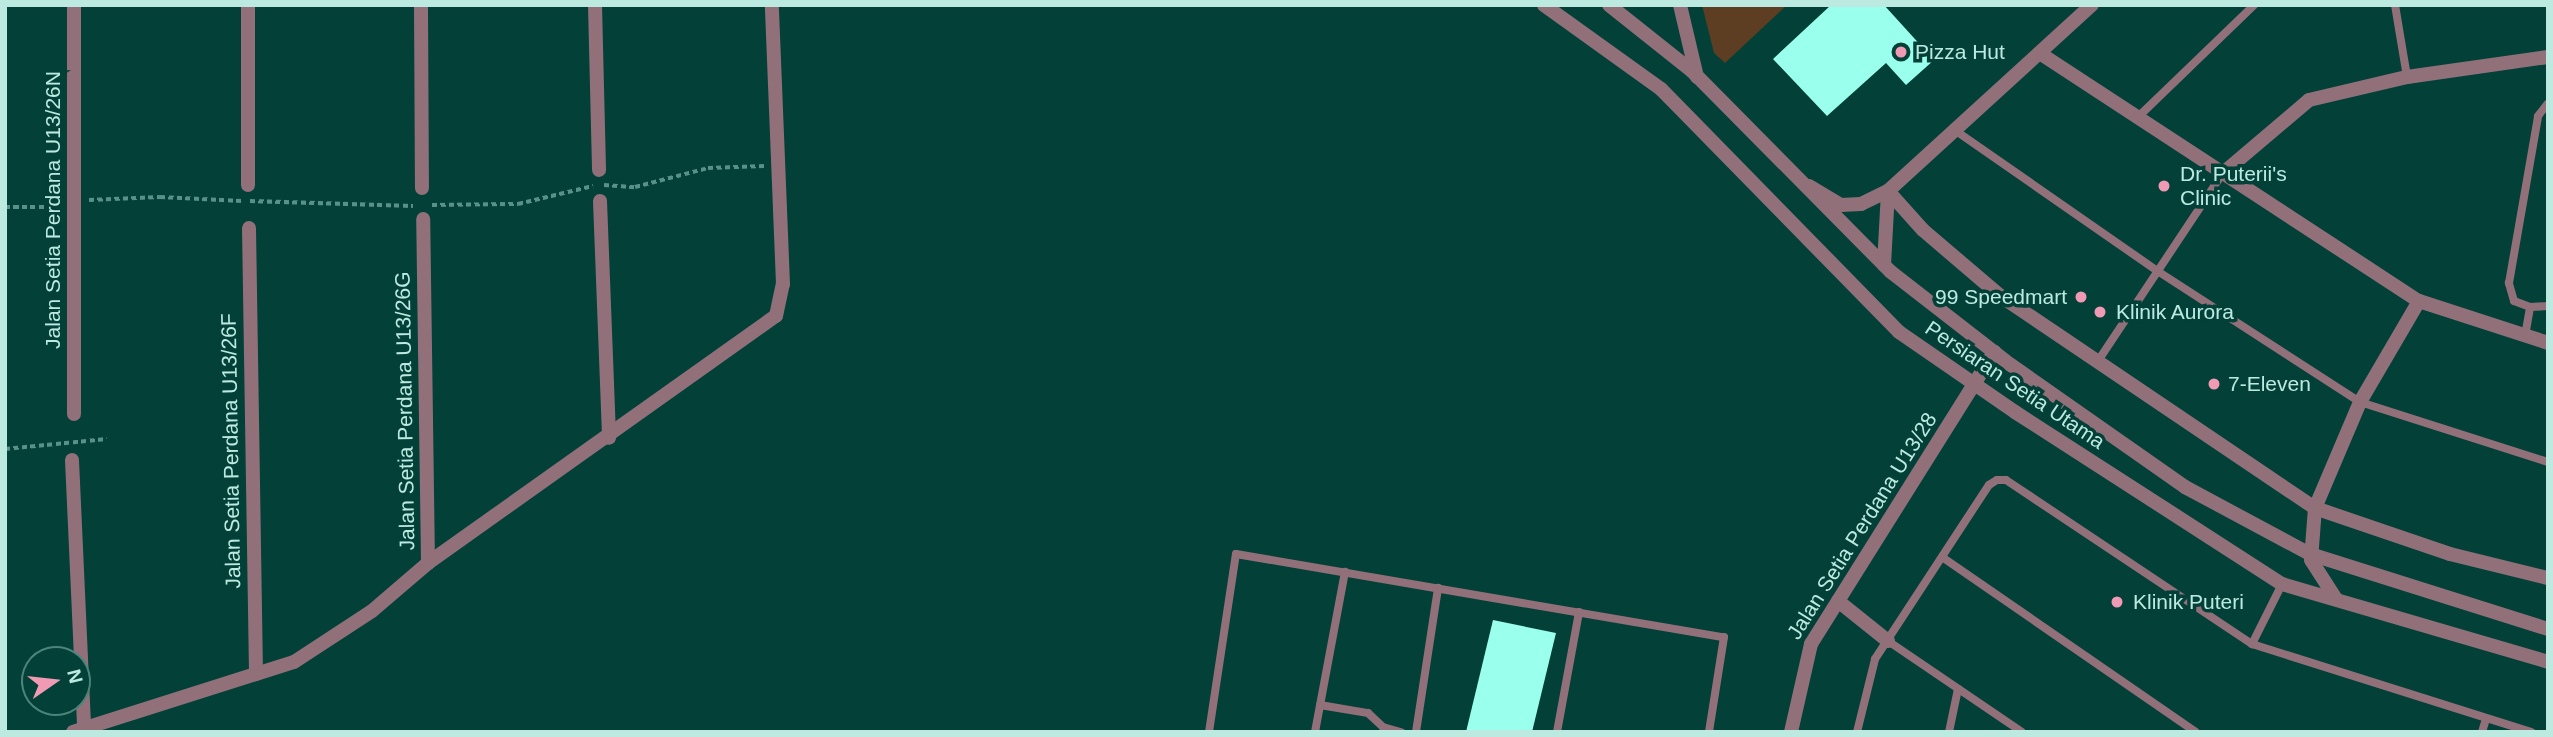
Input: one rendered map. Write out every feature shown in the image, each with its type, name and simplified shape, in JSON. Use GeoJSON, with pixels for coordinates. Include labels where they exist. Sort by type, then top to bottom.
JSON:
{"type":"FeatureCollection","features":[{"type":"Feature","properties":{"kind":"street","name":"Jalan Setia Perdana U13/26N"},"geometry":{"type":"LineString","coordinates":[[74,5],[74,414]]}},
{"type":"Feature","properties":{"kind":"street"},"geometry":{"type":"LineString","coordinates":[[248,5],[248,185]]}},
{"type":"Feature","properties":{"kind":"street"},"geometry":{"type":"LineString","coordinates":[[421,5],[422,188]]}},
{"type":"Feature","properties":{"kind":"street"},"geometry":{"type":"LineString","coordinates":[[595,5],[599,170]]}},
{"type":"Feature","properties":{"kind":"street"},"geometry":{"type":"LineString","coordinates":[[428,563],[757,333],[776,316],[782,303],[772,5]]}},
{"type":"Feature","properties":{"kind":"street","name":"Persiaran Setia Utama"},"geometry":{"type":"LineString","coordinates":[[1544,5],[1661,89],[1839,275],[1899,332],[1975,385],[2282,584],[2548,662]]}},
{"type":"Feature","properties":{"kind":"street","name":"Persiaran Setia Utama"},"geometry":{"type":"LineString","coordinates":[[1609,5],[1697,77],[1884,265],[1994,352],[2185,487],[2311,554],[2548,629]]}},
{"type":"Feature","properties":{"kind":"street"},"geometry":{"type":"LineString","coordinates":[[1680,5],[1697,77]]}},
{"type":"Feature","properties":{"kind":"street"},"geometry":{"type":"LineString","coordinates":[[1793,176],[1841,205],[1861,204],[1888,191],[2092,5]]}},
{"type":"Feature","properties":{"kind":"street"},"geometry":{"type":"LineString","coordinates":[[2041,54],[2419,301],[2548,344]]}},
{"type":"Feature","properties":{"kind":"street"},"geometry":{"type":"LineString","coordinates":[[2223,173],[2309,100],[2407,77],[2548,57]]}},
{"type":"Feature","properties":{"kind":"street"},"geometry":{"type":"LineString","coordinates":[[1884,265],[1888,191]]}},
{"type":"Feature","properties":{"kind":"street"},"geometry":{"type":"LineString","coordinates":[[1888,191],[1958,264],[2315,508],[2450,554],[2548,578]]}},
{"type":"Feature","properties":{"kind":"street"},"geometry":{"type":"LineString","coordinates":[[600,201],[609,438]]}},
{"type":"Feature","properties":{"kind":"street","name":"Jalan Setia Perdana U13/26G"},"geometry":{"type":"LineString","coordinates":[[79,730],[294,663],[372,611],[428,563],[423,219]]}},
{"type":"Feature","properties":{"kind":"street","name":"Jalan Setia Perdana U13/26F"},"geometry":{"type":"LineString","coordinates":[[248,228],[256,674]]}},
{"type":"Feature","properties":{"kind":"street"},"geometry":{"type":"LineString","coordinates":[[2336,598],[2314,567],[2311,554],[2315,508],[2361,402],[2419,301]]}},
{"type":"Feature","properties":{"kind":"street","name":"Jalan Setia Perdana U13/28"},"geometry":{"type":"LineString","coordinates":[[1791,732],[1804,662],[1838,601],[1994,352]]}},
{"type":"Feature","properties":{"kind":"street"},"geometry":{"type":"LineString","coordinates":[[72,460],[79,730]]}},
{"type":"Feature","properties":{"kind":"street"},"geometry":{"type":"LineString","coordinates":[[1838,601],[1888,641]]}},
{"type":"Feature","properties":{"kind":"lane"},"geometry":{"type":"LineString","coordinates":[[2137,118],[2254,5]]}},
{"type":"Feature","properties":{"kind":"lane"},"geometry":{"type":"LineString","coordinates":[[2395,5],[2407,77]]}},
{"type":"Feature","properties":{"kind":"lane"},"geometry":{"type":"LineString","coordinates":[[2548,103],[2538,116],[2509,283],[2514,301],[2530,307],[2548,306]]}},
{"type":"Feature","properties":{"kind":"lane"},"geometry":{"type":"LineString","coordinates":[[1956,131],[2159,272],[2361,402],[2548,462]]}},
{"type":"Feature","properties":{"kind":"lane"},"geometry":{"type":"LineString","coordinates":[[2098,361],[2223,173]]}},
{"type":"Feature","properties":{"kind":"lane"},"geometry":{"type":"LineString","coordinates":[[2525,336],[2530,307]]}},
{"type":"Feature","properties":{"kind":"lane"},"geometry":{"type":"LineString","coordinates":[[1857,732],[1868,678],[1888,641],[1989,485],[2006,480],[2252,644],[2531,732]]}},
{"type":"Feature","properties":{"kind":"lane"},"geometry":{"type":"LineString","coordinates":[[1209,732],[1236,554],[1724,637],[1709,732]]}},
{"type":"Feature","properties":{"kind":"lane"},"geometry":{"type":"LineString","coordinates":[[1941,557],[2196,732]]}},
{"type":"Feature","properties":{"kind":"lane"},"geometry":{"type":"LineString","coordinates":[[1315,732],[1345,572]]}},
{"type":"Feature","properties":{"kind":"lane"},"geometry":{"type":"LineString","coordinates":[[2252,644],[2282,584]]}},
{"type":"Feature","properties":{"kind":"lane"},"geometry":{"type":"LineString","coordinates":[[1416,732],[1438,588]]}},
{"type":"Feature","properties":{"kind":"lane"},"geometry":{"type":"LineString","coordinates":[[1557,732],[1579,612]]}},
{"type":"Feature","properties":{"kind":"lane"},"geometry":{"type":"LineString","coordinates":[[1888,641],[2022,732]]}},
{"type":"Feature","properties":{"kind":"lane"},"geometry":{"type":"LineString","coordinates":[[1949,732],[1958,689]]}},
{"type":"Feature","properties":{"kind":"lane"},"geometry":{"type":"LineString","coordinates":[[1320,705],[1368,713],[1383,727],[1401,732]]}},
{"type":"Feature","properties":{"kind":"lane"},"geometry":{"type":"LineString","coordinates":[[2482,732],[2486,719]]}},
{"type":"Feature","properties":{"kind":"path"},"geometry":{"type":"LineString","coordinates":[[5,207],[74,207]]}},
{"type":"Feature","properties":{"kind":"path"},"geometry":{"type":"LineString","coordinates":[[5,449],[107,439]]}},
{"type":"Feature","properties":{"kind":"shaded area"},"geometry":{"type":"Polygon","coordinates":[[[1702,5],[1787,5],[1725,63],[1714,53],[1702,5]]]}},
{"type":"Feature","properties":{"kind":"building"},"geometry":{"type":"Polygon","coordinates":[[[1831,5],[1884,5],[1934,60],[1906,85],[1886,63],[1827,116],[1773,59],[1831,5]]]}},
{"type":"Feature","properties":{"kind":"building"},"geometry":{"type":"Polygon","coordinates":[[[1493,620],[1556,633],[1532,732],[1466,732],[1493,620]]]}},
{"type":"Feature","properties":{"kind":"place","name":"Pizza Hut"},"geometry":{"type":"Point","coordinates":[1901,52]}},
{"type":"Feature","properties":{"kind":"place","name":"Dr. Puterii's Clinic"},"geometry":{"type":"Point","coordinates":[2164,186]}},
{"type":"Feature","properties":{"kind":"place","name":"99 Speedmart"},"geometry":{"type":"Point","coordinates":[2081,297]}},
{"type":"Feature","properties":{"kind":"place","name":"Klinik Aurora"},"geometry":{"type":"Point","coordinates":[2100,312]}},
{"type":"Feature","properties":{"kind":"place","name":"7-Eleven"},"geometry":{"type":"Point","coordinates":[2214,384]}},
{"type":"Feature","properties":{"kind":"place","name":"Klinik Puteri"},"geometry":{"type":"Point","coordinates":[2117,602]}}]}
